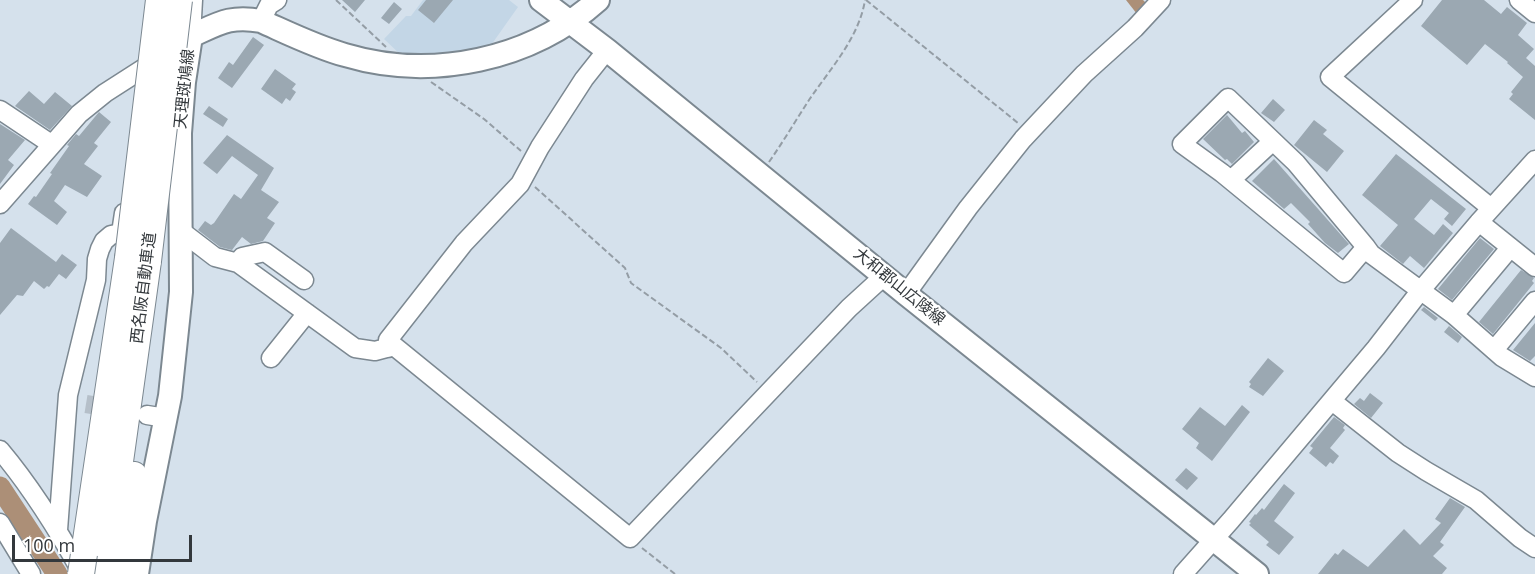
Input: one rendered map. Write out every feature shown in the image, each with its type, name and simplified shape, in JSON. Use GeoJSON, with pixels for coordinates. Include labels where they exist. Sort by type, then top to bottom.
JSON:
{"type":"FeatureCollection","features":[{"type":"Feature","properties":{"kind":"highway","name":"西名阪自動車道"},"geometry":{"type":"LineString","coordinates":[[96,569],[143,301],[138,260],[159,0]]}},
{"type":"Feature","properties":{"kind":"highway","name":"西名阪自動車道"},"geometry":{"type":"LineString","coordinates":[[96,569],[138,260],[179,0]]}},
{"type":"Feature","properties":{"kind":"main road","name":"大和郡山広陵線"},"geometry":{"type":"LineString","coordinates":[[542,0],[1257,574]]}},
{"type":"Feature","properties":{"kind":"main road","name":"天理斑鳩線"},"geometry":{"type":"LineString","coordinates":[[137,574],[157,417],[170,396],[180,292],[180,134],[184,82],[191,36],[236,18],[261,21],[345,55],[374,62],[428,66],[486,59],[503,54],[541,39],[572,22],[598,0]]}},
{"type":"Feature","properties":{"kind":"street"},"geometry":{"type":"LineString","coordinates":[[0,204],[79,114],[105,93],[140,72],[191,36],[193,0]]}},
{"type":"Feature","properties":{"kind":"street"},"geometry":{"type":"LineString","coordinates":[[261,21],[269,5],[277,0]]}},
{"type":"Feature","properties":{"kind":"street"},"geometry":{"type":"LineString","coordinates":[[906,294],[968,208],[1029,133],[1084,74],[1135,28],[1161,0]]}},
{"type":"Feature","properties":{"kind":"street"},"geometry":{"type":"LineString","coordinates":[[1413,0],[1330,77],[1485,215],[1510,248],[1535,267]]}},
{"type":"Feature","properties":{"kind":"street"},"geometry":{"type":"LineString","coordinates":[[1519,0],[1535,13]]}},
{"type":"Feature","properties":{"kind":"street"},"geometry":{"type":"LineString","coordinates":[[388,348],[388,340],[458,250],[523,178],[584,79],[607,50]]}},
{"type":"Feature","properties":{"kind":"street"},"geometry":{"type":"LineString","coordinates":[[121,233],[140,72]]}},
{"type":"Feature","properties":{"kind":"street"},"geometry":{"type":"LineString","coordinates":[[1366,247],[1344,273],[1231,180],[1182,144],[1228,98],[1296,163],[1382,263],[1454,315],[1494,350],[1534,374]]}},
{"type":"Feature","properties":{"kind":"street"},"geometry":{"type":"LineString","coordinates":[[0,110],[51,144]]}},
{"type":"Feature","properties":{"kind":"street"},"geometry":{"type":"LineString","coordinates":[[1231,180],[1273,141]]}},
{"type":"Feature","properties":{"kind":"street"},"geometry":{"type":"LineString","coordinates":[[1183,574],[1332,401],[1421,290],[1535,160]]}},
{"type":"Feature","properties":{"kind":"street"},"geometry":{"type":"LineString","coordinates":[[126,192],[215,257],[238,263],[355,348],[365,351],[394,346],[630,538],[849,308],[884,276]]}},
{"type":"Feature","properties":{"kind":"street"},"geometry":{"type":"LineString","coordinates":[[58,530],[68,399],[96,280],[100,249],[104,241],[121,233],[181,234]]}},
{"type":"Feature","properties":{"kind":"street"},"geometry":{"type":"LineString","coordinates":[[1454,315],[1510,248]]}},
{"type":"Feature","properties":{"kind":"street"},"geometry":{"type":"LineString","coordinates":[[238,263],[242,257],[265,252],[304,280]]}},
{"type":"Feature","properties":{"kind":"street"},"geometry":{"type":"LineString","coordinates":[[1494,350],[1535,301]]}},
{"type":"Feature","properties":{"kind":"street"},"geometry":{"type":"LineString","coordinates":[[271,358],[307,313]]}},
{"type":"Feature","properties":{"kind":"street"},"geometry":{"type":"LineString","coordinates":[[68,399],[86,404]]}},
{"type":"Feature","properties":{"kind":"street"},"geometry":{"type":"LineString","coordinates":[[1332,401],[1407,459],[1476,500],[1535,548]]}},
{"type":"Feature","properties":{"kind":"street"},"geometry":{"type":"LineString","coordinates":[[0,450],[58,530],[96,569]]}},
{"type":"Feature","properties":{"kind":"street"},"geometry":{"type":"LineString","coordinates":[[0,523],[30,572]]}},
{"type":"Feature","properties":{"kind":"path"},"geometry":{"type":"LineString","coordinates":[[759,173],[841,56],[859,21],[866,0],[1029,133]]}},
{"type":"Feature","properties":{"kind":"path"},"geometry":{"type":"LineString","coordinates":[[523,178],[625,268],[632,283],[721,348],[768,393]]}},
{"type":"Feature","properties":{"kind":"path"},"geometry":{"type":"LineString","coordinates":[[630,538],[675,574]]}},
{"type":"Feature","properties":{"kind":"shaded area"},"geometry":{"type":"Polygon","coordinates":[[[423,0],[509,0],[518,7],[489,48],[460,53],[402,56],[384,39],[406,16],[411,16],[423,0]]]}},
{"type":"Feature","properties":{"kind":"shaded area"},"geometry":{"type":"Polygon","coordinates":[[[1126,0],[1143,0],[1147,4],[1137,14],[1126,0]]]}},
{"type":"Feature","properties":{"kind":"building"},"geometry":{"type":"Polygon","coordinates":[[[342,0],[365,0],[355,12],[342,0]]]}},
{"type":"Feature","properties":{"kind":"building"},"geometry":{"type":"Polygon","coordinates":[[[426,0],[453,0],[434,23],[418,10],[426,0]]]}},
{"type":"Feature","properties":{"kind":"building"},"geometry":{"type":"Polygon","coordinates":[[[1442,0],[1484,0],[1501,14],[1507,7],[1527,23],[1518,35],[1534,49],[1526,58],[1535,66],[1535,120],[1509,99],[1513,94],[1511,92],[1523,77],[1508,62],[1485,44],[1467,65],[1421,26],[1442,0]]]}},
{"type":"Feature","properties":{"kind":"building"},"geometry":{"type":"Polygon","coordinates":[[[394,2],[402,9],[389,24],[381,18],[394,2]]]}},
{"type":"Feature","properties":{"kind":"building"},"geometry":{"type":"Polygon","coordinates":[[[253,37],[264,45],[232,88],[218,78],[229,62],[233,65],[253,37]]]}},
{"type":"Feature","properties":{"kind":"building"},"geometry":{"type":"Polygon","coordinates":[[[275,69],[296,84],[292,89],[296,92],[290,101],[286,98],[282,104],[261,89],[275,69]]]}},
{"type":"Feature","properties":{"kind":"building"},"geometry":{"type":"Polygon","coordinates":[[[29,91],[44,104],[55,92],[72,106],[50,130],[15,106],[29,91]]]}},
{"type":"Feature","properties":{"kind":"building"},"geometry":{"type":"Polygon","coordinates":[[[1273,99],[1285,110],[1274,122],[1261,113],[1273,99]]]}},
{"type":"Feature","properties":{"kind":"building"},"geometry":{"type":"Polygon","coordinates":[[[209,106],[228,119],[223,127],[203,114],[209,106]]]}},
{"type":"Feature","properties":{"kind":"building"},"geometry":{"type":"Polygon","coordinates":[[[99,112],[111,122],[94,143],[98,146],[84,164],[102,176],[87,197],[65,185],[54,201],[67,212],[57,225],[28,204],[34,196],[36,197],[52,174],[50,173],[69,146],[67,145],[76,134],[79,136],[99,112]]]}},
{"type":"Feature","properties":{"kind":"building"},"geometry":{"type":"Polygon","coordinates":[[[1227,115],[1242,133],[1245,131],[1254,142],[1232,164],[1203,139],[1227,115]]]}},
{"type":"Feature","properties":{"kind":"building"},"geometry":{"type":"Polygon","coordinates":[[[1314,120],[1327,130],[1323,134],[1344,151],[1327,172],[1294,145],[1314,120]]]}},
{"type":"Feature","properties":{"kind":"building"},"geometry":{"type":"Polygon","coordinates":[[[0,124],[25,140],[8,160],[14,165],[0,184],[0,124]]]}},
{"type":"Feature","properties":{"kind":"building"},"geometry":{"type":"Polygon","coordinates":[[[227,135],[274,168],[261,190],[279,202],[267,218],[275,223],[263,241],[251,244],[242,237],[232,250],[220,247],[198,230],[205,221],[211,225],[214,223],[234,194],[241,199],[258,175],[232,156],[217,174],[203,163],[227,135]]]}},
{"type":"Feature","properties":{"kind":"building"},"geometry":{"type":"Polygon","coordinates":[[[1396,154],[1466,209],[1452,226],[1444,219],[1449,213],[1431,199],[1414,219],[1434,235],[1443,224],[1453,233],[1424,268],[1410,256],[1403,264],[1380,246],[1398,225],[1362,195],[1396,154]]]}},
{"type":"Feature","properties":{"kind":"building"},"geometry":{"type":"Polygon","coordinates":[[[1274,159],[1349,244],[1338,253],[1325,243],[1308,224],[1310,222],[1291,203],[1284,209],[1252,181],[1274,159]]]}},
{"type":"Feature","properties":{"kind":"building"},"geometry":{"type":"Polygon","coordinates":[[[11,228],[56,262],[62,254],[77,265],[66,279],[59,274],[49,287],[44,289],[34,281],[23,296],[17,295],[0,315],[0,243],[11,228]]]}},
{"type":"Feature","properties":{"kind":"building"},"geometry":{"type":"Polygon","coordinates":[[[1480,238],[1494,249],[1452,300],[1438,289],[1480,238]]]}},
{"type":"Feature","properties":{"kind":"building"},"geometry":{"type":"Polygon","coordinates":[[[1521,270],[1534,278],[1532,281],[1534,283],[1493,334],[1479,322],[1521,270]]]}},
{"type":"Feature","properties":{"kind":"building"},"geometry":{"type":"Polygon","coordinates":[[[1424,307],[1438,318],[1435,321],[1421,310],[1424,307]]]}},
{"type":"Feature","properties":{"kind":"building"},"geometry":{"type":"Polygon","coordinates":[[[1535,323],[1535,356],[1530,361],[1513,350],[1535,323]]]}},
{"type":"Feature","properties":{"kind":"building"},"geometry":{"type":"Polygon","coordinates":[[[1449,326],[1462,337],[1458,343],[1444,332],[1449,326]]]}},
{"type":"Feature","properties":{"kind":"building"},"geometry":{"type":"Polygon","coordinates":[[[1268,358],[1284,371],[1263,396],[1249,387],[1251,384],[1249,382],[1268,358]]]}},
{"type":"Feature","properties":{"kind":"building"},"geometry":{"type":"Polygon","coordinates":[[[1370,393],[1383,403],[1371,418],[1354,404],[1360,398],[1364,401],[1370,393]]]}},
{"type":"Feature","properties":{"kind":"building"},"geometry":{"type":"Polygon","coordinates":[[[1242,405],[1250,412],[1212,461],[1196,448],[1199,443],[1182,429],[1200,407],[1225,426],[1242,405]]]}},
{"type":"Feature","properties":{"kind":"building"},"geometry":{"type":"Polygon","coordinates":[[[1334,417],[1345,425],[1343,428],[1345,430],[1330,448],[1339,456],[1333,464],[1330,462],[1326,467],[1309,453],[1313,448],[1310,446],[1334,417]]]}},
{"type":"Feature","properties":{"kind":"building"},"geometry":{"type":"Polygon","coordinates":[[[1186,468],[1198,478],[1187,490],[1175,480],[1186,468]]]}},
{"type":"Feature","properties":{"kind":"building"},"geometry":{"type":"Polygon","coordinates":[[[1284,484],[1295,493],[1274,521],[1294,537],[1279,555],[1266,545],[1269,542],[1249,525],[1251,523],[1249,522],[1262,508],[1264,510],[1284,484]]]}},
{"type":"Feature","properties":{"kind":"building"},"geometry":{"type":"Polygon","coordinates":[[[1450,498],[1465,507],[1440,542],[1444,545],[1433,556],[1447,568],[1442,574],[1318,574],[1335,553],[1338,555],[1343,549],[1368,567],[1404,529],[1420,545],[1441,523],[1435,519],[1450,498]]]}},
{"type":"Feature","properties":{"kind":"waterway"},"geometry":{"type":"LineString","coordinates":[[0,487],[57,574]]}},
{"type":"Feature","properties":{"kind":"tunnel"},"geometry":{"type":"LineString","coordinates":[[86,404],[116,409]]}}]}
